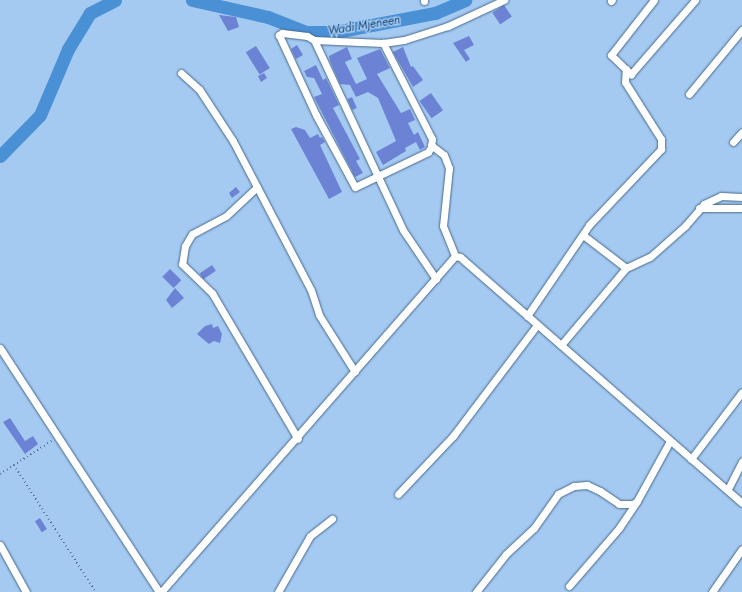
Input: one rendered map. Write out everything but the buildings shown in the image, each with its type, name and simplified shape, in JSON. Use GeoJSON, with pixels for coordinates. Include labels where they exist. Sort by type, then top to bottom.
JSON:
{"type":"FeatureCollection","features":[{"type":"Feature","properties":{"kind":"street"},"geometry":{"type":"LineString","coordinates":[[383,43],[432,139],[432,145],[428,152],[358,186],[351,184],[279,35],[282,33],[307,36],[314,40],[383,43],[424,35],[481,12],[504,0]]}},
{"type":"Feature","properties":{"kind":"street"},"geometry":{"type":"LineString","coordinates":[[654,0],[612,52],[612,57],[633,73],[695,0]]}},
{"type":"Feature","properties":{"kind":"street"},"geometry":{"type":"LineString","coordinates":[[689,94],[742,30]]}},
{"type":"Feature","properties":{"kind":"street"},"geometry":{"type":"LineString","coordinates":[[314,40],[403,230],[436,279]]}},
{"type":"Feature","properties":{"kind":"street"},"geometry":{"type":"LineString","coordinates":[[527,316],[600,212],[659,152],[662,144],[625,82],[626,69]]}},
{"type":"Feature","properties":{"kind":"street"},"geometry":{"type":"LineString","coordinates":[[180,73],[199,89],[233,141],[311,290],[319,315],[356,372]]}},
{"type":"Feature","properties":{"kind":"street"},"geometry":{"type":"LineString","coordinates":[[734,142],[742,132]]}},
{"type":"Feature","properties":{"kind":"street"},"geometry":{"type":"LineString","coordinates":[[432,145],[444,155],[450,168],[443,226],[455,256]]}},
{"type":"Feature","properties":{"kind":"street"},"geometry":{"type":"LineString","coordinates":[[257,187],[226,216],[189,238],[182,264],[212,293],[298,439]]}},
{"type":"Feature","properties":{"kind":"street"},"geometry":{"type":"LineString","coordinates":[[561,345],[626,268],[650,257],[685,226],[700,208],[721,196],[742,197]]}},
{"type":"Feature","properties":{"kind":"street"},"geometry":{"type":"LineString","coordinates":[[700,208],[742,208]]}},
{"type":"Feature","properties":{"kind":"street"},"geometry":{"type":"LineString","coordinates":[[583,235],[626,268]]}},
{"type":"Feature","properties":{"kind":"street"},"geometry":{"type":"LineString","coordinates":[[0,348],[160,592],[298,439],[455,256]]}},
{"type":"Feature","properties":{"kind":"street"},"geometry":{"type":"LineString","coordinates":[[455,256],[460,257],[670,442],[691,458],[742,503]]}},
{"type":"Feature","properties":{"kind":"street"},"geometry":{"type":"LineString","coordinates":[[398,494],[453,436],[537,325]]}},
{"type":"Feature","properties":{"kind":"street"},"geometry":{"type":"LineString","coordinates":[[691,458],[742,392]]}},
{"type":"Feature","properties":{"kind":"street"},"geometry":{"type":"LineString","coordinates":[[569,586],[619,528],[637,501],[670,442]]}},
{"type":"Feature","properties":{"kind":"street"},"geometry":{"type":"LineString","coordinates":[[728,490],[742,461]]}},
{"type":"Feature","properties":{"kind":"street"},"geometry":{"type":"LineString","coordinates":[[476,592],[506,554],[531,531],[549,504],[562,491],[574,486],[587,485],[600,491],[619,504],[629,506],[637,501]]}},
{"type":"Feature","properties":{"kind":"street"},"geometry":{"type":"LineString","coordinates":[[278,592],[310,536],[332,519]]}},
{"type":"Feature","properties":{"kind":"street"},"geometry":{"type":"LineString","coordinates":[[0,545],[26,592]]}},
{"type":"Feature","properties":{"kind":"street"},"geometry":{"type":"LineString","coordinates":[[712,592],[742,549]]}},
{"type":"Feature","properties":{"kind":"path"},"geometry":{"type":"LineString","coordinates":[[0,474],[58,437]]}},
{"type":"Feature","properties":{"kind":"path"},"geometry":{"type":"LineString","coordinates":[[14,465],[96,592]]}},
{"type":"Feature","properties":{"kind":"waterway","name":"Wadi Mjeneen"},"geometry":{"type":"LineString","coordinates":[[0,156],[40,115],[68,49],[90,13],[115,0]]}},
{"type":"Feature","properties":{"kind":"waterway","name":"Wadi Mjeneen"},"geometry":{"type":"LineString","coordinates":[[192,0],[268,17],[306,32],[335,32],[435,13],[465,0]]}}]}
